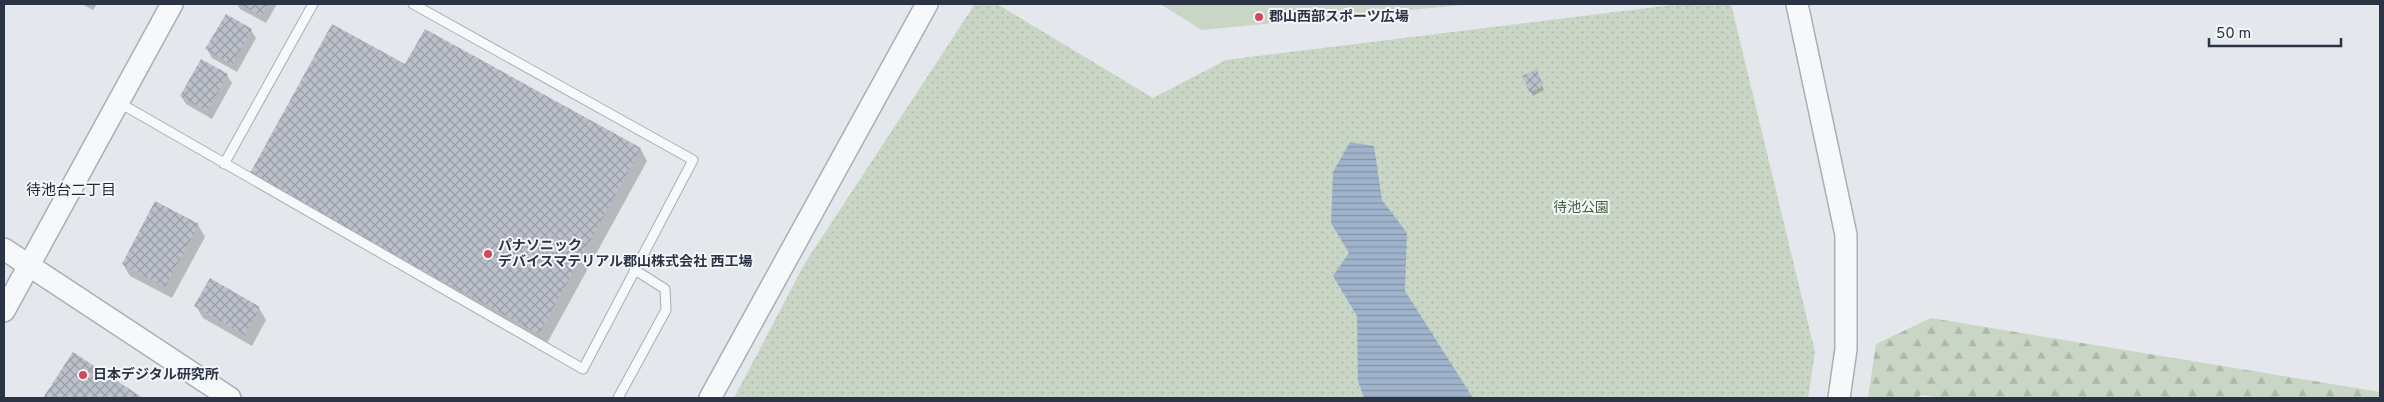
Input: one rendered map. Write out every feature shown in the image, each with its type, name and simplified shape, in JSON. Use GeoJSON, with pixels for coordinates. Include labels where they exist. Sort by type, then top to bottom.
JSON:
{"type":"FeatureCollection","features":[{"type":"Feature","properties":{"kind":"street"},"geometry":{"type":"LineString","coordinates":[[4,311],[172,4]]}},
{"type":"Feature","properties":{"kind":"street"},"geometry":{"type":"LineString","coordinates":[[710,398],[927,4]]}},
{"type":"Feature","properties":{"kind":"street"},"geometry":{"type":"LineString","coordinates":[[1797,4],[1846,235],[1846,349],[1839,398]]}},
{"type":"Feature","properties":{"kind":"street"},"geometry":{"type":"LineString","coordinates":[[4,249],[230,398]]}},
{"type":"Feature","properties":{"kind":"lane"},"geometry":{"type":"LineString","coordinates":[[224,164],[313,4]]}},
{"type":"Feature","properties":{"kind":"lane"},"geometry":{"type":"LineString","coordinates":[[118,101],[224,164],[583,369],[693,160],[412,4]]}},
{"type":"Feature","properties":{"kind":"lane"},"geometry":{"type":"LineString","coordinates":[[618,398],[666,310],[665,289],[635,270]]}},
{"type":"Feature","properties":{"kind":"green space","name":"待池公園"},"geometry":{"type":"Polygon","coordinates":[[[975,4],[997,4],[1153,98],[1226,60],[1680,4],[1731,4],[1815,352],[1808,398],[734,398],[805,263],[975,4]]]}},
{"type":"Feature","properties":{"kind":"green space","name":"郡山西部スポーツ広場"},"geometry":{"type":"Polygon","coordinates":[[[1160,4],[1472,4],[1202,30],[1160,4]]]}},
{"type":"Feature","properties":{"kind":"green space"},"geometry":{"type":"Polygon","coordinates":[[[1931,318],[2380,392],[2380,398],[1947,398],[1920,395],[1919,398],[1868,398],[1876,344],[1931,318]]]}},
{"type":"Feature","properties":{"kind":"water"},"geometry":{"type":"Polygon","coordinates":[[[1350,142],[1374,146],[1382,200],[1407,233],[1405,291],[1473,398],[1364,398],[1358,381],[1357,316],[1333,276],[1349,253],[1331,223],[1333,172],[1350,142]]]}},
{"type":"Feature","properties":{"kind":"building"},"geometry":{"type":"Polygon","coordinates":[[[240,4],[268,4],[261,16],[240,4]]]}},
{"type":"Feature","properties":{"kind":"building"},"geometry":{"type":"Polygon","coordinates":[[[226,14],[252,29],[232,65],[205,49],[226,14]]]}},
{"type":"Feature","properties":{"kind":"building","name":"パナソニック デバイスマテリアル郡山株式会社 西工場"},"geometry":{"type":"Polygon","coordinates":[[[332,24],[405,64],[425,29],[641,148],[539,334],[249,175],[332,24]]]}},
{"type":"Feature","properties":{"kind":"building"},"geometry":{"type":"Polygon","coordinates":[[[201,59],[228,74],[207,111],[180,96],[201,59]]]}},
{"type":"Feature","properties":{"kind":"building"},"geometry":{"type":"Polygon","coordinates":[[[1537,69],[1543,86],[1530,93],[1522,76],[1537,69]]]}},
{"type":"Feature","properties":{"kind":"building"},"geometry":{"type":"Polygon","coordinates":[[[155,201],[199,224],[165,287],[122,264],[155,201]]]}},
{"type":"Feature","properties":{"kind":"building"},"geometry":{"type":"Polygon","coordinates":[[[210,278],[260,307],[245,335],[194,306],[210,278]]]}},
{"type":"Feature","properties":{"kind":"building","name":"日本デジタル研究所"},"geometry":{"type":"Polygon","coordinates":[[[73,352],[143,398],[43,398],[73,352]]]}},
{"type":"Feature","properties":{"kind":"place","name":"郡山西部スポーツ広場"},"geometry":{"type":"Point","coordinates":[1259,17]}},
{"type":"Feature","properties":{"kind":"place","name":"パナソニック デバイスマテリアル郡山株式会社 西工場"},"geometry":{"type":"Point","coordinates":[488,254]}},
{"type":"Feature","properties":{"kind":"place","name":"日本デジタル研究所"},"geometry":{"type":"Point","coordinates":[83,375]}},
{"type":"Feature","properties":{"kind":"district","name":"待池台二丁目"},"geometry":{"type":"Point","coordinates":[71,191]}}]}
